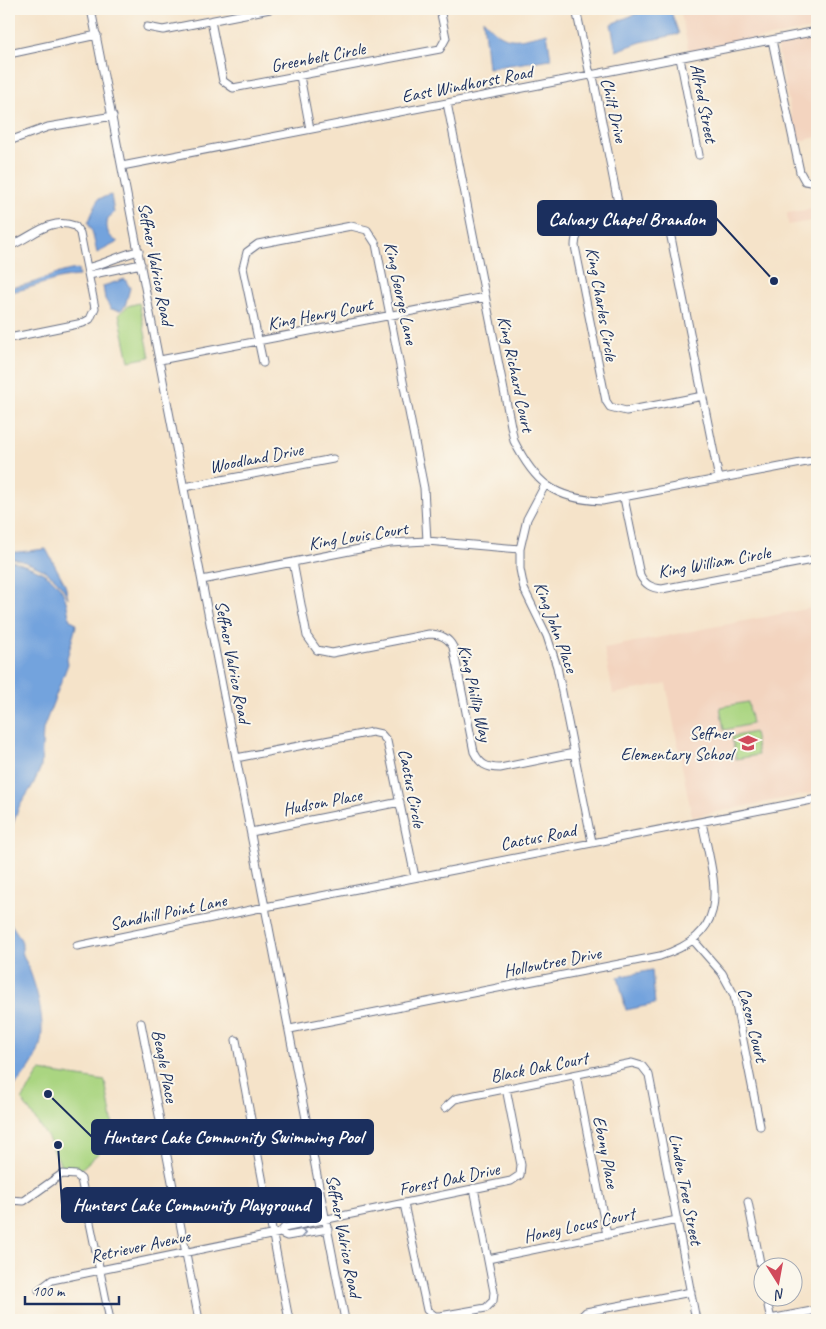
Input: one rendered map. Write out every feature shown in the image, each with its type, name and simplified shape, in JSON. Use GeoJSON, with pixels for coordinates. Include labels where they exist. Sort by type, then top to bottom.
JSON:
{"type":"FeatureCollection","features":[{"type":"Feature","properties":{"kind":"street","name":"Seffner Valrico Road"},"geometry":{"type":"LineString","coordinates":[[91,9],[345,1320]]}},
{"type":"Feature","properties":{"kind":"street"},"geometry":{"type":"LineString","coordinates":[[147,27],[162,30],[270,9]]}},
{"type":"Feature","properties":{"kind":"street","name":"Greenbelt Circle"},"geometry":{"type":"LineString","coordinates":[[211,21],[224,81],[233,88],[440,49],[446,38],[440,9]]}},
{"type":"Feature","properties":{"kind":"street","name":"Chilt Drive"},"geometry":{"type":"LineString","coordinates":[[576,9],[590,75],[594,81],[621,218]]}},
{"type":"Feature","properties":{"kind":"street","name":"East Windhorst Road"},"geometry":{"type":"LineString","coordinates":[[122,166],[817,31]]}},
{"type":"Feature","properties":{"kind":"street"},"geometry":{"type":"LineString","coordinates":[[9,54],[97,36]]}},
{"type":"Feature","properties":{"kind":"street"},"geometry":{"type":"LineString","coordinates":[[772,40],[800,172],[805,181],[817,183]]}},
{"type":"Feature","properties":{"kind":"street","name":"Alfred Street"},"geometry":{"type":"LineString","coordinates":[[680,58],[699,155]]}},
{"type":"Feature","properties":{"kind":"street"},"geometry":{"type":"LineString","coordinates":[[300,76],[310,129]]}},
{"type":"Feature","properties":{"kind":"street","name":"King Richard Court"},"geometry":{"type":"LineString","coordinates":[[447,102],[514,441],[526,466],[545,485],[562,495],[582,500],[602,501],[817,460]]}},
{"type":"Feature","properties":{"kind":"street"},"geometry":{"type":"LineString","coordinates":[[9,141],[48,127],[112,116]]}},
{"type":"Feature","properties":{"kind":"street","name":"King Charles Circle"},"geometry":{"type":"LineString","coordinates":[[702,396],[626,411],[610,407],[606,401],[575,239],[578,232],[589,224],[651,213],[662,218],[669,227],[719,479]]}},
{"type":"Feature","properties":{"kind":"street"},"geometry":{"type":"LineString","coordinates":[[9,246],[18,243],[41,228],[69,224],[75,226],[80,234],[95,308],[90,319],[83,323],[9,338]]}},
{"type":"Feature","properties":{"kind":"street","name":"King George Lane"},"geometry":{"type":"LineString","coordinates":[[263,363],[243,268],[247,252],[258,244],[324,231],[356,226],[367,230],[373,236],[391,315],[424,488],[427,541]]}},
{"type":"Feature","properties":{"kind":"street"},"geometry":{"type":"LineString","coordinates":[[88,271],[114,257],[139,251]]}},
{"type":"Feature","properties":{"kind":"street"},"geometry":{"type":"LineString","coordinates":[[114,257],[116,269]]}},
{"type":"Feature","properties":{"kind":"street"},"geometry":{"type":"LineString","coordinates":[[88,271],[116,269],[141,264]]}},
{"type":"Feature","properties":{"kind":"street","name":"King Henry Court"},"geometry":{"type":"LineString","coordinates":[[160,360],[485,297]]}},
{"type":"Feature","properties":{"kind":"street","name":"Woodland Drive"},"geometry":{"type":"LineString","coordinates":[[184,487],[333,459]]}},
{"type":"Feature","properties":{"kind":"street","name":"King John Place"},"geometry":{"type":"LineString","coordinates":[[545,485],[527,519],[520,549],[520,569],[524,589],[547,636],[557,667],[592,842]]}},
{"type":"Feature","properties":{"kind":"street","name":"King William Circle"},"geometry":{"type":"LineString","coordinates":[[624,498],[640,575],[643,581],[655,588],[662,589],[817,559]]}},
{"type":"Feature","properties":{"kind":"street","name":"King Louis Court"},"geometry":{"type":"LineString","coordinates":[[202,580],[390,543],[427,541],[520,549]]}},
{"type":"Feature","properties":{"kind":"street","name":"King Phillip Way"},"geometry":{"type":"LineString","coordinates":[[293,562],[307,636],[317,650],[332,653],[429,634],[438,634],[450,642],[453,647],[474,752],[482,764],[500,768],[574,753]]}},
{"type":"Feature","properties":{"kind":"street","name":"Cactus Circle"},"geometry":{"type":"LineString","coordinates":[[236,758],[376,732],[387,741],[415,877]]}},
{"type":"Feature","properties":{"kind":"street","name":"Cactus Road"},"geometry":{"type":"LineString","coordinates":[[265,907],[817,799]]}},
{"type":"Feature","properties":{"kind":"street","name":"Hudson Place"},"geometry":{"type":"LineString","coordinates":[[251,832],[400,802]]}},
{"type":"Feature","properties":{"kind":"street","name":"Hollowtree Drive"},"geometry":{"type":"LineString","coordinates":[[290,1029],[660,956],[679,950],[694,941],[709,922],[716,899],[715,884],[702,822]]}},
{"type":"Feature","properties":{"kind":"street","name":"Sandhill Point Lane"},"geometry":{"type":"LineString","coordinates":[[77,946],[265,907]]}},
{"type":"Feature","properties":{"kind":"street","name":"Cason Court"},"geometry":{"type":"LineString","coordinates":[[694,941],[722,972],[734,996],[760,1126]]}},
{"type":"Feature","properties":{"kind":"street","name":"Beagle Place"},"geometry":{"type":"LineString","coordinates":[[142,1024],[199,1320]]}},
{"type":"Feature","properties":{"kind":"street"},"geometry":{"type":"LineString","coordinates":[[236,1040],[276,1234],[289,1320]]}},
{"type":"Feature","properties":{"kind":"street","name":"Black Oak Court"},"geometry":{"type":"LineString","coordinates":[[445,1108],[455,1099],[506,1088],[632,1063],[642,1066]]}},
{"type":"Feature","properties":{"kind":"street","name":"Linden Tree Street"},"geometry":{"type":"LineString","coordinates":[[642,1066],[649,1075],[696,1320]]}},
{"type":"Feature","properties":{"kind":"street","name":"Ebony Place"},"geometry":{"type":"LineString","coordinates":[[576,1075],[607,1235]]}},
{"type":"Feature","properties":{"kind":"street","name":"Forest Oak Drive"},"geometry":{"type":"LineString","coordinates":[[326,1220],[474,1188],[511,1182],[520,1175],[521,1164],[506,1088]]}},
{"type":"Feature","properties":{"kind":"street"},"geometry":{"type":"LineString","coordinates":[[9,1200],[24,1201],[62,1174],[76,1175],[83,1185],[110,1320]]}},
{"type":"Feature","properties":{"kind":"street"},"geometry":{"type":"LineString","coordinates":[[404,1204],[424,1305],[430,1314],[440,1316],[486,1308],[490,1305],[494,1296],[474,1188]]}},
{"type":"Feature","properties":{"kind":"street"},"geometry":{"type":"LineString","coordinates":[[748,1202],[759,1256]]}},
{"type":"Feature","properties":{"kind":"street","name":"Retriever Avenue"},"geometry":{"type":"LineString","coordinates":[[276,1234],[284,1228],[326,1220]]}},
{"type":"Feature","properties":{"kind":"street","name":"Honey Locus Court"},"geometry":{"type":"LineString","coordinates":[[488,1259],[677,1220]]}},
{"type":"Feature","properties":{"kind":"street","name":"Retriever Avenue"},"geometry":{"type":"LineString","coordinates":[[39,1290],[52,1280],[186,1251],[276,1234],[287,1236],[328,1229]]}},
{"type":"Feature","properties":{"kind":"street"},"geometry":{"type":"LineString","coordinates":[[578,1320],[586,1312],[691,1292]]}},
{"type":"Feature","properties":{"kind":"street"},"geometry":{"type":"LineString","coordinates":[[768,1306],[770,1320],[817,1310]]}},
{"type":"Feature","properties":{"kind":"shaded area"},"geometry":{"type":"Polygon","coordinates":[[[680,9],[817,9],[817,28],[689,52],[680,9]]]}},
{"type":"Feature","properties":{"kind":"shaded area"},"geometry":{"type":"Polygon","coordinates":[[[817,35],[817,137],[797,142],[776,43],[817,35]]]}},
{"type":"Feature","properties":{"kind":"shaded area"},"geometry":{"type":"Polygon","coordinates":[[[817,208],[817,220],[788,225],[787,213],[817,208]]]}},
{"type":"Feature","properties":{"kind":"shaded area","name":"Seffner Elementary School"},"geometry":{"type":"Polygon","coordinates":[[[817,607],[817,792],[692,817],[666,684],[613,694],[604,648],[817,607]]]}},
{"type":"Feature","properties":{"kind":"green space"},"geometry":{"type":"Polygon","coordinates":[[[139,303],[150,357],[129,361],[119,314],[128,306],[139,303]]]}},
{"type":"Feature","properties":{"kind":"green space"},"geometry":{"type":"Polygon","coordinates":[[[748,702],[752,724],[724,730],[720,707],[748,702]]]}},
{"type":"Feature","properties":{"kind":"green space"},"geometry":{"type":"Polygon","coordinates":[[[754,732],[758,755],[736,759],[732,737],[754,732]]]}},
{"type":"Feature","properties":{"kind":"green space"},"geometry":{"type":"Polygon","coordinates":[[[40,1071],[105,1081],[115,1138],[79,1171],[63,1170],[48,1138],[22,1100],[40,1071]]]}},
{"type":"Feature","properties":{"kind":"water"},"geometry":{"type":"Polygon","coordinates":[[[648,9],[670,9],[679,34],[641,42],[616,51],[611,24],[648,9]]]}},
{"type":"Feature","properties":{"kind":"water"},"geometry":{"type":"Polygon","coordinates":[[[483,19],[491,28],[505,38],[519,39],[547,33],[551,59],[488,68],[483,19]]]}},
{"type":"Feature","properties":{"kind":"water"},"geometry":{"type":"Polygon","coordinates":[[[111,195],[114,213],[108,218],[107,229],[112,238],[118,242],[97,253],[92,231],[88,223],[98,199],[111,195]]]}},
{"type":"Feature","properties":{"kind":"water"},"geometry":{"type":"Polygon","coordinates":[[[78,269],[79,276],[61,278],[9,292],[9,287],[27,284],[69,270],[78,269]]]}},
{"type":"Feature","properties":{"kind":"water"},"geometry":{"type":"Polygon","coordinates":[[[125,279],[130,288],[125,306],[121,310],[111,309],[105,299],[103,286],[125,279]]]}},
{"type":"Feature","properties":{"kind":"water"},"geometry":{"type":"Polygon","coordinates":[[[46,549],[65,584],[68,598],[57,581],[44,570],[9,557],[9,553],[46,549]]]}},
{"type":"Feature","properties":{"kind":"water"},"geometry":{"type":"Polygon","coordinates":[[[9,560],[35,569],[51,578],[62,592],[70,620],[75,622],[76,626],[67,658],[68,664],[43,729],[41,767],[33,785],[19,807],[9,835],[9,560]]]}},
{"type":"Feature","properties":{"kind":"water"},"geometry":{"type":"Polygon","coordinates":[[[9,920],[22,942],[22,953],[32,977],[39,1003],[42,1029],[41,1041],[35,1058],[25,1074],[9,1092],[9,920]]]}},
{"type":"Feature","properties":{"kind":"water"},"geometry":{"type":"Polygon","coordinates":[[[652,970],[655,1004],[626,1010],[618,977],[652,970]]]}},
{"type":"Feature","properties":{"kind":"place","name":"Calvary Chapel Brandon"},"geometry":{"type":"Point","coordinates":[774,281]}},
{"type":"Feature","properties":{"kind":"place","name":"Seffner Elementary School"},"geometry":{"type":"Point","coordinates":[748,743]}},
{"type":"Feature","properties":{"kind":"place","name":"Hunters Lake Community Swimming Pool"},"geometry":{"type":"Point","coordinates":[48,1094]}},
{"type":"Feature","properties":{"kind":"place","name":"Hunters Lake Community Playground"},"geometry":{"type":"Point","coordinates":[58,1145]}}]}
